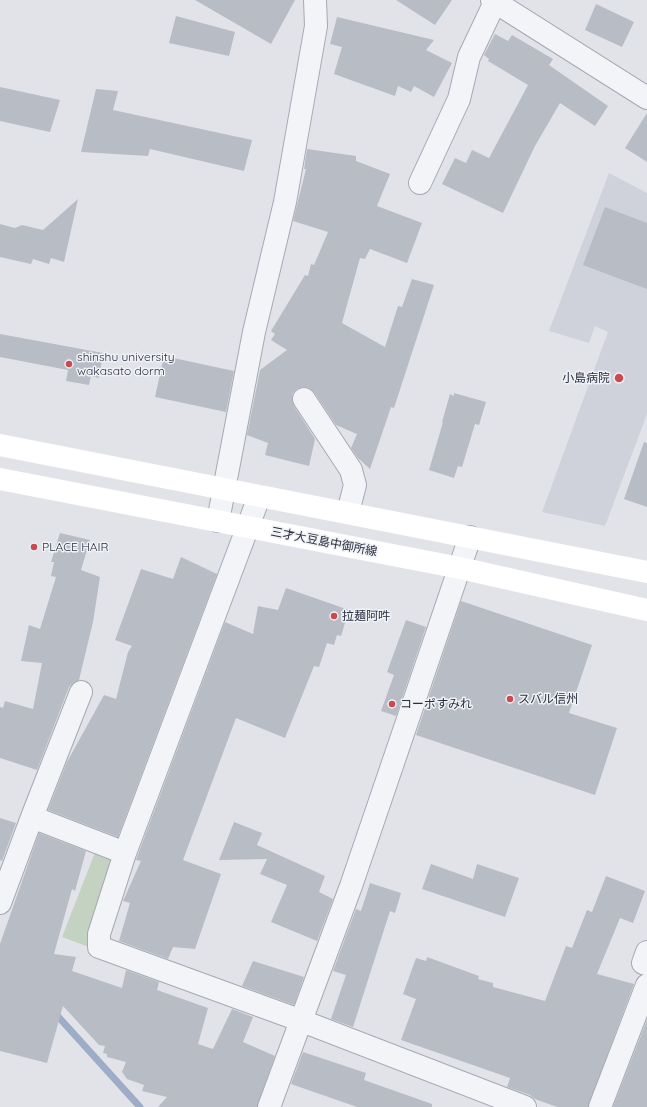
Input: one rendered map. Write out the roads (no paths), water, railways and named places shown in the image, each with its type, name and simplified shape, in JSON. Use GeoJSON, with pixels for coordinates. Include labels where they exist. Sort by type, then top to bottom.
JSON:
{"type":"FeatureCollection","features":[{"type":"Feature","properties":{"kind":"main road"},"geometry":{"type":"LineString","coordinates":[[0,445],[259,497],[348,512],[647,572]]}},
{"type":"Feature","properties":{"kind":"main road","name":"三才大豆島中御所線"},"geometry":{"type":"LineString","coordinates":[[0,479],[460,568],[647,610]]}},
{"type":"Feature","properties":{"kind":"street"},"geometry":{"type":"LineString","coordinates":[[218,521],[254,332],[285,202],[316,26],[315,0]]}},
{"type":"Feature","properties":{"kind":"street"},"geometry":{"type":"LineString","coordinates":[[420,183],[459,100],[469,56],[494,1],[647,98]]}},
{"type":"Feature","properties":{"kind":"street"},"geometry":{"type":"LineString","coordinates":[[304,399],[351,470],[355,485],[348,512]]}},
{"type":"Feature","properties":{"kind":"street"},"geometry":{"type":"LineString","coordinates":[[259,497],[125,853],[99,934],[99,948],[302,1021],[525,1107]]}},
{"type":"Feature","properties":{"kind":"street"},"geometry":{"type":"LineString","coordinates":[[269,1107],[354,879],[470,537]]}},
{"type":"Feature","properties":{"kind":"street"},"geometry":{"type":"LineString","coordinates":[[0,903],[81,692]]}},
{"type":"Feature","properties":{"kind":"street"},"geometry":{"type":"LineString","coordinates":[[32,817],[125,853]]}},
{"type":"Feature","properties":{"kind":"street"},"geometry":{"type":"LineString","coordinates":[[647,952],[643,963],[647,964]]}},
{"type":"Feature","properties":{"kind":"street"},"geometry":{"type":"LineString","coordinates":[[600,1107],[647,985]]}},
{"type":"Feature","properties":{"kind":"waterway"},"geometry":{"type":"LineString","coordinates":[[54,1012],[140,1107]]}},
{"type":"Feature","properties":{"kind":"place","name":"shinshu university wakasato dorm"},"geometry":{"type":"Point","coordinates":[69,364]}},
{"type":"Feature","properties":{"kind":"place","name":"小島病院"},"geometry":{"type":"Point","coordinates":[619,378]}},
{"type":"Feature","properties":{"kind":"place","name":"PLACE HAIR"},"geometry":{"type":"Point","coordinates":[34,547]}},
{"type":"Feature","properties":{"kind":"place","name":"拉麺阿吽"},"geometry":{"type":"Point","coordinates":[334,616]}},
{"type":"Feature","properties":{"kind":"place","name":"スバル信州"},"geometry":{"type":"Point","coordinates":[510,699]}},
{"type":"Feature","properties":{"kind":"place","name":"コーポすみれ"},"geometry":{"type":"Point","coordinates":[392,704]}}]}
